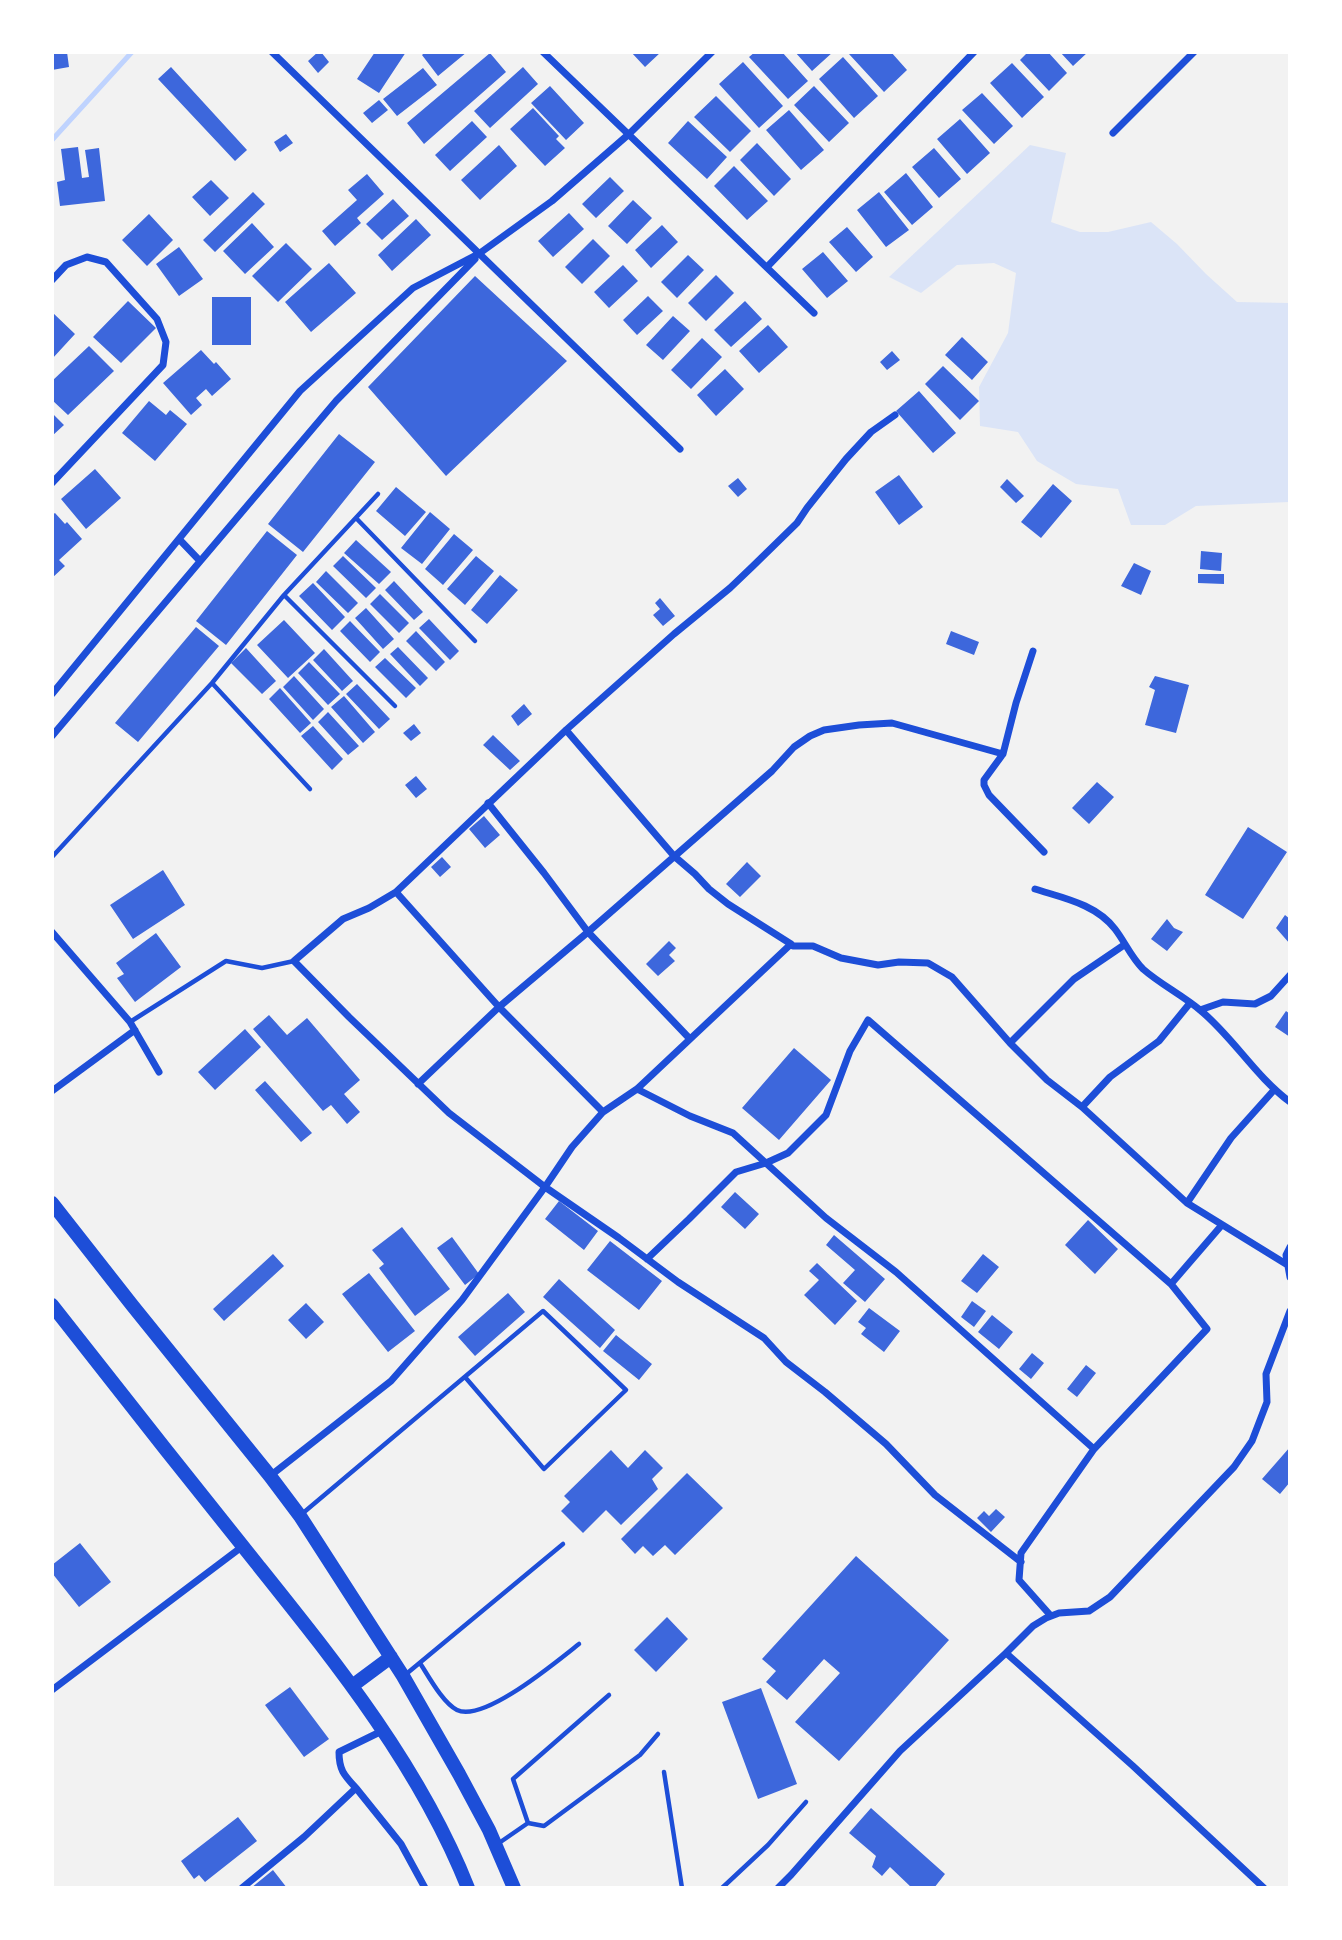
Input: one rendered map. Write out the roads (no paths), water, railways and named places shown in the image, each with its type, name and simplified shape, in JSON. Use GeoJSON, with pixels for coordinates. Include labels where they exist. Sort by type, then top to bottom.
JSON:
{"type":"FeatureCollection","features":[{"type":"Feature","properties":{"kind":"highway"},"geometry":{"type":"LineString","coordinates":[[52,1203],[300,1516],[403,1676],[459,1774],[496,1845],[514,1888]]}},
{"type":"Feature","properties":{"kind":"highway"},"geometry":{"type":"LineString","coordinates":[[52,1305],[352,1686],[418,1785],[458,1861],[468,1888]]}},
{"type":"Feature","properties":{"kind":"highway"},"geometry":{"type":"LineString","coordinates":[[352,1686],[391,1657]]}},
{"type":"Feature","properties":{"kind":"street"},"geometry":{"type":"LineString","coordinates":[[272,52],[680,449]]}},
{"type":"Feature","properties":{"kind":"street"},"geometry":{"type":"LineString","coordinates":[[543,52],[814,313]]}},
{"type":"Feature","properties":{"kind":"street"},"geometry":{"type":"LineString","coordinates":[[52,694],[300,391],[413,288],[480,253],[552,201],[629,134],[712,52]]}},
{"type":"Feature","properties":{"kind":"street"},"geometry":{"type":"LineString","coordinates":[[767,267],[974,52]]}},
{"type":"Feature","properties":{"kind":"street"},"geometry":{"type":"LineString","coordinates":[[1113,133],[1194,52]]}},
{"type":"Feature","properties":{"kind":"street"},"geometry":{"type":"LineString","coordinates":[[52,736],[336,401],[480,253]]}},
{"type":"Feature","properties":{"kind":"street"},"geometry":{"type":"LineString","coordinates":[[52,280],[66,265],[87,257],[106,262],[157,319],[166,342],[163,365],[52,483]]}},
{"type":"Feature","properties":{"kind":"street"},"geometry":{"type":"LineString","coordinates":[[895,415],[871,432],[846,458],[797,523],[730,588],[566,730],[396,892],[343,919],[294,961],[449,1113],[545,1187],[619,1237],[678,1282],[764,1338],[786,1362],[886,1444],[935,1495],[1021,1562]]}},
{"type":"Feature","properties":{"kind":"street"},"geometry":{"type":"LineString","coordinates":[[179,539],[200,561]]}},
{"type":"Feature","properties":{"kind":"street"},"geometry":{"type":"LineString","coordinates":[[1033,651],[1003,754],[984,779],[984,785],[989,795],[1044,852]]}},
{"type":"Feature","properties":{"kind":"street"},"geometry":{"type":"LineString","coordinates":[[418,1084],[499,1007],[772,771],[794,747],[810,736],[824,730],[892,723],[1003,754]]}},
{"type":"Feature","properties":{"kind":"street"},"geometry":{"type":"LineString","coordinates":[[566,730],[674,856],[728,904],[793,946],[813,946],[841,958],[878,965],[899,961],[928,963],[952,977],[1010,1043],[1047,1080],[1082,1107],[1187,1203],[1286,1264]]}},
{"type":"Feature","properties":{"kind":"street"},"geometry":{"type":"LineString","coordinates":[[488,803],[588,932],[690,1039]]}},
{"type":"Feature","properties":{"kind":"street"},"geometry":{"type":"LineString","coordinates":[[1035,889],[1093,909],[1116,930],[1142,968],[1200,1010],[1233,1042],[1275,1090],[1290,1102]]}},
{"type":"Feature","properties":{"kind":"street"},"geometry":{"type":"LineString","coordinates":[[396,892],[499,1007],[603,1112]]}},
{"type":"Feature","properties":{"kind":"street"},"geometry":{"type":"LineString","coordinates":[[52,932],[130,1022],[159,1072]]}},
{"type":"Feature","properties":{"kind":"street"},"geometry":{"type":"LineString","coordinates":[[270,1476],[391,1381],[462,1300],[572,1147],[603,1112],[637,1088],[791,944]]}},
{"type":"Feature","properties":{"kind":"street"},"geometry":{"type":"LineString","coordinates":[[1010,1043],[1074,979],[1124,945]]}},
{"type":"Feature","properties":{"kind":"street"},"geometry":{"type":"LineString","coordinates":[[1200,1010],[1223,1002],[1255,1004],[1271,996],[1290,975]]}},
{"type":"Feature","properties":{"kind":"street"},"geometry":{"type":"LineString","coordinates":[[1082,1107],[1110,1077],[1159,1041],[1190,1003]]}},
{"type":"Feature","properties":{"kind":"street"},"geometry":{"type":"LineString","coordinates":[[647,1259],[736,1172],[788,1153],[826,1115],[850,1051],[868,1020],[1171,1284],[1207,1329],[1094,1449],[1021,1553],[1019,1580],[1051,1616]]}},
{"type":"Feature","properties":{"kind":"street"},"geometry":{"type":"LineString","coordinates":[[52,1091],[135,1030]]}},
{"type":"Feature","properties":{"kind":"street"},"geometry":{"type":"LineString","coordinates":[[637,1088],[690,1116],[733,1133],[826,1218],[896,1272],[1094,1449]]}},
{"type":"Feature","properties":{"kind":"street"},"geometry":{"type":"LineString","coordinates":[[1187,1203],[1231,1138],[1275,1090]]}},
{"type":"Feature","properties":{"kind":"street"},"geometry":{"type":"LineString","coordinates":[[1171,1284],[1221,1226]]}},
{"type":"Feature","properties":{"kind":"street"},"geometry":{"type":"LineString","coordinates":[[1290,1247],[1286,1255],[1290,1277]]}},
{"type":"Feature","properties":{"kind":"street"},"geometry":{"type":"LineString","coordinates":[[778,1888],[900,1751],[1033,1626],[1059,1613],[1089,1611],[1110,1597],[1234,1467],[1252,1441],[1267,1402],[1266,1374],[1290,1311]]}},
{"type":"Feature","properties":{"kind":"street"},"geometry":{"type":"LineString","coordinates":[[52,1690],[243,1546]]}},
{"type":"Feature","properties":{"kind":"street"},"geometry":{"type":"LineString","coordinates":[[1006,1653],[1264,1888]]}},
{"type":"Feature","properties":{"kind":"street"},"geometry":{"type":"LineString","coordinates":[[383,1730],[339,1752],[339,1764],[343,1774],[401,1844],[425,1888]]}},
{"type":"Feature","properties":{"kind":"street"},"geometry":{"type":"LineString","coordinates":[[242,1888],[304,1837],[356,1788]]}},
{"type":"Feature","properties":{"kind":"lane"},"geometry":{"type":"LineString","coordinates":[[52,858],[212,683],[284,595],[378,494]]}},
{"type":"Feature","properties":{"kind":"lane"},"geometry":{"type":"LineString","coordinates":[[356,518],[475,641]]}},
{"type":"Feature","properties":{"kind":"lane"},"geometry":{"type":"LineString","coordinates":[[284,595],[395,706]]}},
{"type":"Feature","properties":{"kind":"lane"},"geometry":{"type":"LineString","coordinates":[[212,683],[310,789]]}},
{"type":"Feature","properties":{"kind":"lane"},"geometry":{"type":"LineString","coordinates":[[130,1022],[226,961],[262,968],[294,961]]}},
{"type":"Feature","properties":{"kind":"lane"},"geometry":{"type":"LineString","coordinates":[[300,1516],[543,1311],[626,1390],[544,1469],[466,1377]]}},
{"type":"Feature","properties":{"kind":"lane"},"geometry":{"type":"LineString","coordinates":[[403,1676],[563,1544]]}},
{"type":"Feature","properties":{"kind":"lane"},"geometry":{"type":"LineString","coordinates":[[420,1663],[448,1703],[463,1712],[484,1708],[515,1693],[579,1644]]}},
{"type":"Feature","properties":{"kind":"lane"},"geometry":{"type":"LineString","coordinates":[[528,1823],[513,1779],[609,1695]]}},
{"type":"Feature","properties":{"kind":"lane"},"geometry":{"type":"LineString","coordinates":[[496,1845],[528,1823],[544,1826],[640,1755],[658,1734]]}},
{"type":"Feature","properties":{"kind":"lane"},"geometry":{"type":"LineString","coordinates":[[664,1772],[682,1888]]}},
{"type":"Feature","properties":{"kind":"lane"},"geometry":{"type":"LineString","coordinates":[[722,1888],[768,1845],[806,1802]]}},
{"type":"Feature","properties":{"kind":"waterway"},"geometry":{"type":"LineString","coordinates":[[52,140],[132,52]]}}]}
